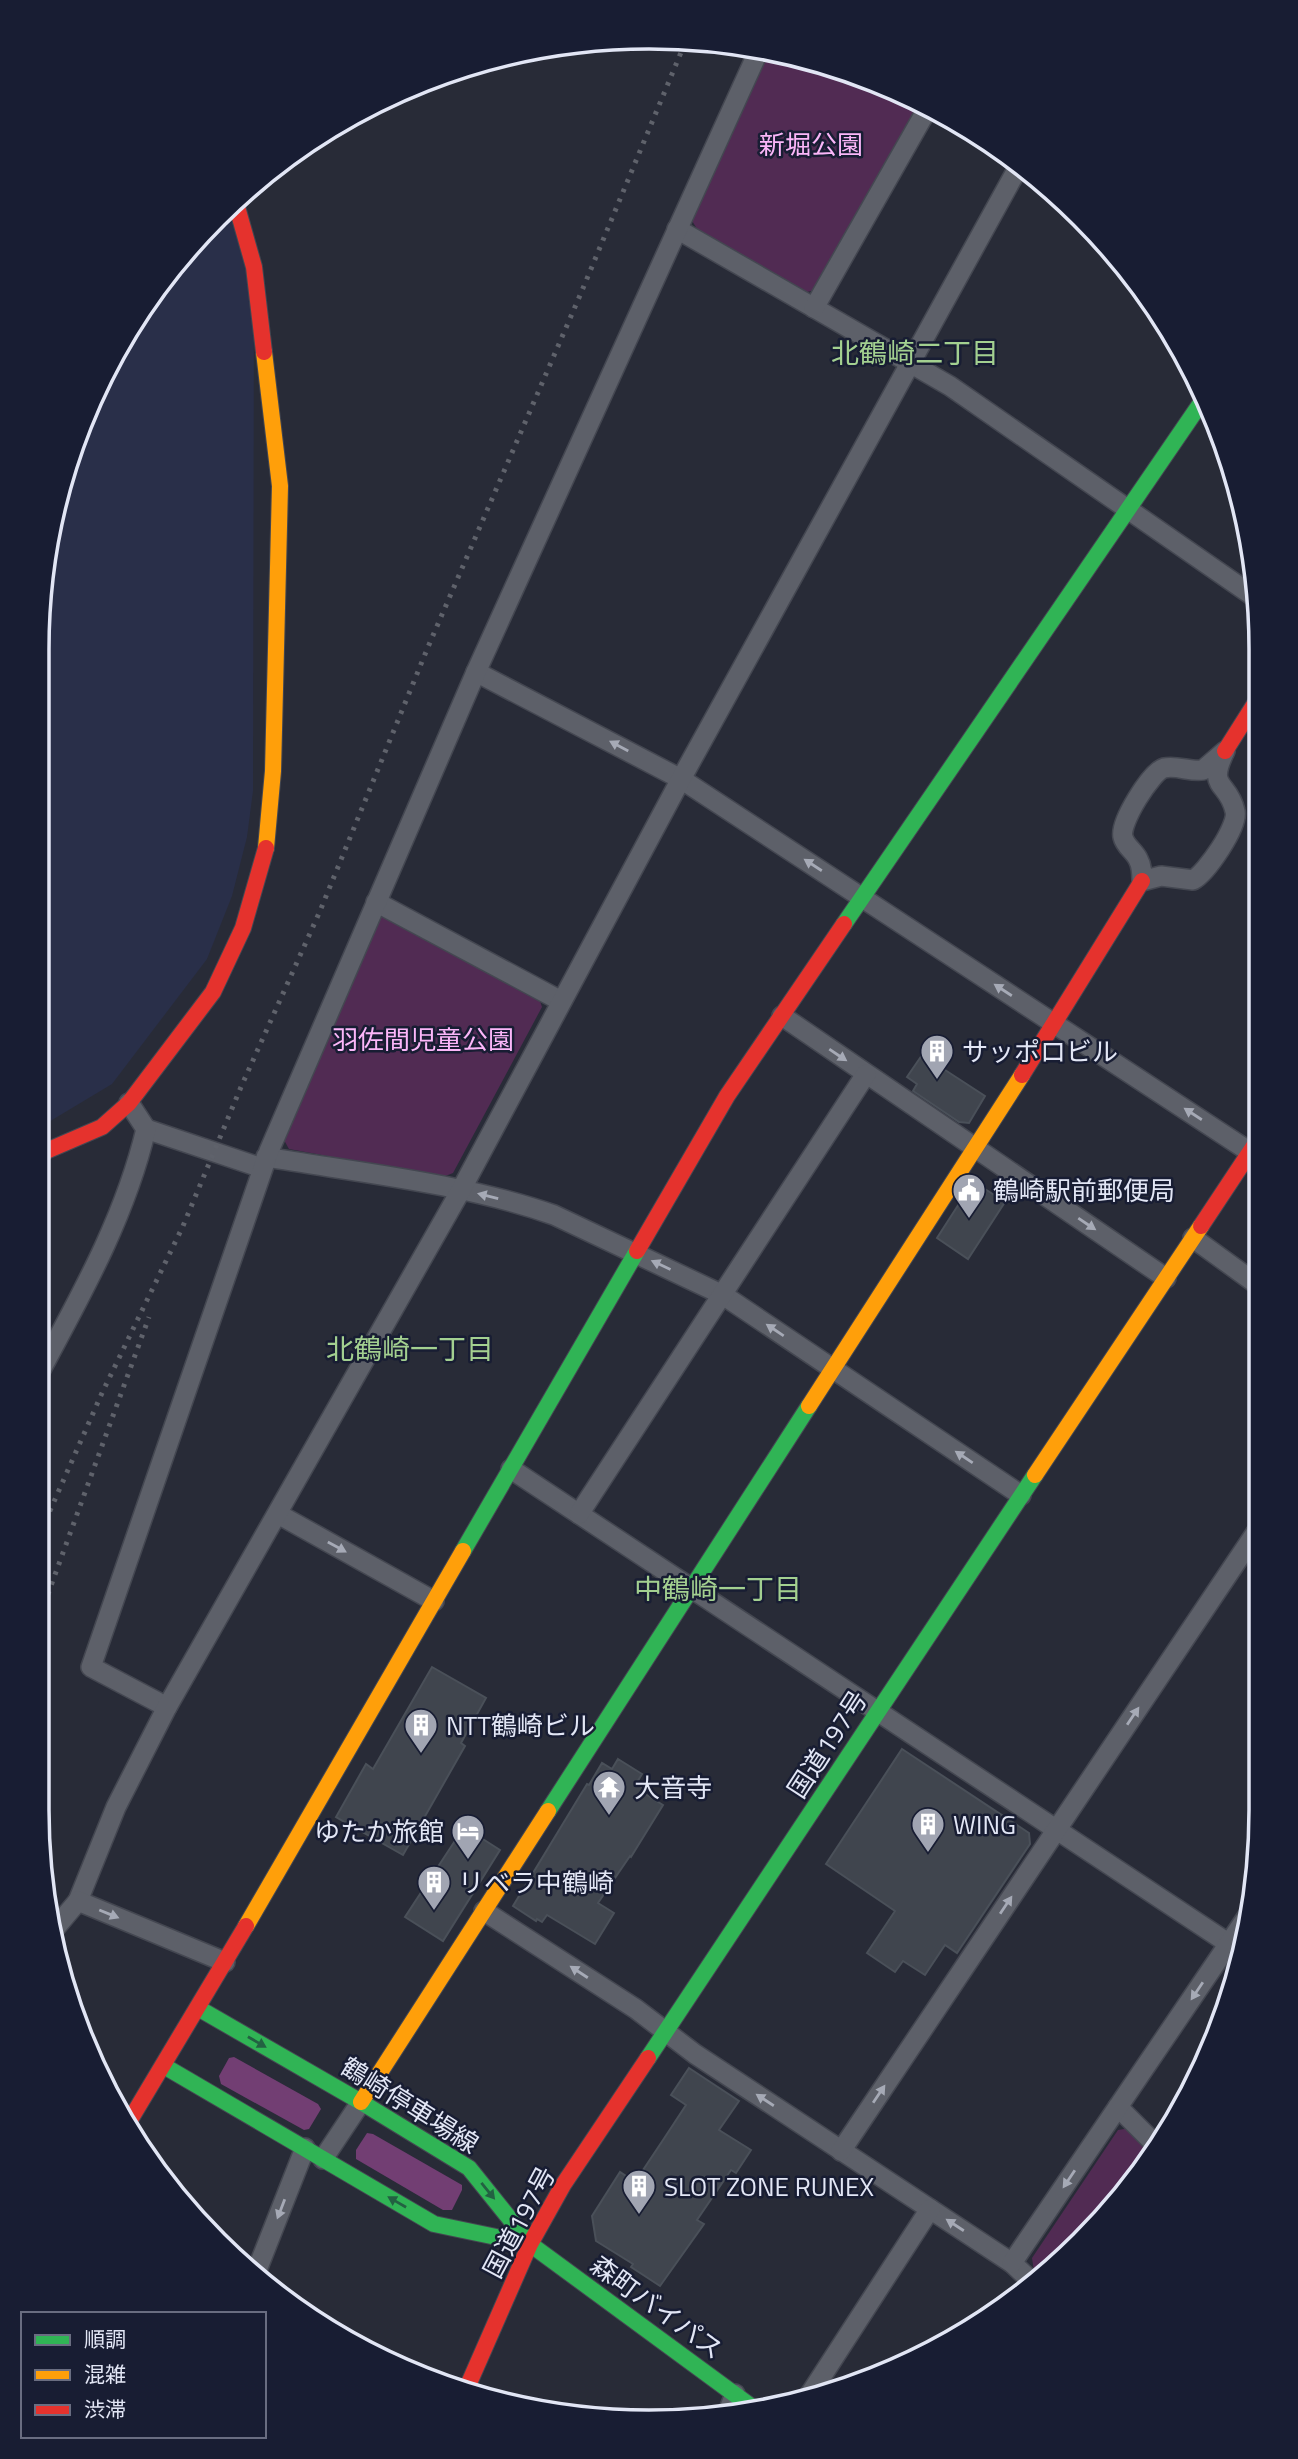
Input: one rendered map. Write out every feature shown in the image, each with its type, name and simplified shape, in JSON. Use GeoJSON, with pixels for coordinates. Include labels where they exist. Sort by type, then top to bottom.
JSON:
{"type":"FeatureCollection","features":[{"type":"Feature","properties":{"kind":"main road"},"geometry":{"type":"LineString","coordinates":[[49,1150],[102,1127],[129,1103],[213,992],[243,928],[266,848],[273,771],[280,486],[254,267],[238,212]]}},
{"type":"Feature","properties":{"kind":"main road"},"geometry":{"type":"LineString","coordinates":[[130,2112],[164,2066],[727,1096],[1198,408]]}},
{"type":"Feature","properties":{"kind":"main road"},"geometry":{"type":"LineString","coordinates":[[1225,751],[1249,713]]}},
{"type":"Feature","properties":{"kind":"main road"},"geometry":{"type":"LineString","coordinates":[[362,2102],[1055,1024],[1142,881]]}},
{"type":"Feature","properties":{"kind":"main road","name":"国道197号"},"geometry":{"type":"LineString","coordinates":[[469,2382],[530,2244],[563,2185],[1249,1154]]}},
{"type":"Feature","properties":{"kind":"main road","name":"鶴崎停車場線"},"geometry":{"type":"LineString","coordinates":[[198,2008],[362,2102],[469,2168],[530,2244]]}},
{"type":"Feature","properties":{"kind":"main road"},"geometry":{"type":"LineString","coordinates":[[164,2066],[434,2224],[530,2244]]}},
{"type":"Feature","properties":{"kind":"main road","name":"森町バイパス"},"geometry":{"type":"LineString","coordinates":[[530,2244],[745,2402]]}},
{"type":"Feature","properties":{"kind":"street"},"geometry":{"type":"LineString","coordinates":[[167,1707],[91,1667],[264,1163],[476,672],[755,59]]}},
{"type":"Feature","properties":{"kind":"street"},"geometry":{"type":"LineString","coordinates":[[814,308],[923,116]]}},
{"type":"Feature","properties":{"kind":"street"},"geometry":{"type":"LineString","coordinates":[[60,1922],[78,1901],[116,1807],[167,1707],[461,1190],[681,779],[1015,174]]}},
{"type":"Feature","properties":{"kind":"street"},"geometry":{"type":"LineString","coordinates":[[677,229],[950,386],[1246,591]]}},
{"type":"Feature","properties":{"kind":"street"},"geometry":{"type":"LineString","coordinates":[[476,672],[681,779],[1055,1024],[1249,1143]]}},
{"type":"Feature","properties":{"kind":"street"},"geometry":{"type":"LineString","coordinates":[[1225,751],[1218,765],[1217,778],[1235,809],[1236,818],[1205,871],[1193,880],[1161,876],[1142,881],[1138,859],[1126,844],[1122,832],[1126,818],[1160,770],[1203,770],[1225,751]]}},
{"type":"Feature","properties":{"kind":"street"},"geometry":{"type":"LineString","coordinates":[[376,902],[561,1001]]}},
{"type":"Feature","properties":{"kind":"street"},"geometry":{"type":"LineString","coordinates":[[782,1016],[1166,1278]]}},
{"type":"Feature","properties":{"kind":"street"},"geometry":{"type":"LineString","coordinates":[[579,1514],[866,1073]]}},
{"type":"Feature","properties":{"kind":"street"},"geometry":{"type":"LineString","coordinates":[[129,1103],[146,1129],[264,1163],[461,1190],[545,1212],[723,1294],[1021,1495]]}},
{"type":"Feature","properties":{"kind":"street"},"geometry":{"type":"LineString","coordinates":[[49,1354],[95,1268],[136,1169],[146,1129]]}},
{"type":"Feature","properties":{"kind":"street"},"geometry":{"type":"LineString","coordinates":[[1193,1238],[1249,1278]]}},
{"type":"Feature","properties":{"kind":"street"},"geometry":{"type":"LineString","coordinates":[[510,1469],[1233,1947]]}},
{"type":"Feature","properties":{"kind":"street"},"geometry":{"type":"LineString","coordinates":[[278,1514],[434,1601]]}},
{"type":"Feature","properties":{"kind":"street"},"geometry":{"type":"LineString","coordinates":[[841,2151],[1249,1543]]}},
{"type":"Feature","properties":{"kind":"street"},"geometry":{"type":"LineString","coordinates":[[78,1901],[225,1962]]}},
{"type":"Feature","properties":{"kind":"street"},"geometry":{"type":"LineString","coordinates":[[484,1911],[636,2009],[695,2054],[1012,2263],[1026,2276]]}},
{"type":"Feature","properties":{"kind":"street"},"geometry":{"type":"LineString","coordinates":[[1012,2263],[1118,2107],[1231,1956]]}},
{"type":"Feature","properties":{"kind":"street"},"geometry":{"type":"LineString","coordinates":[[323,2159],[362,2102]]}},
{"type":"Feature","properties":{"kind":"street"},"geometry":{"type":"LineString","coordinates":[[1118,2107],[1150,2139]]}},
{"type":"Feature","properties":{"kind":"street"},"geometry":{"type":"LineString","coordinates":[[259,2266],[305,2148]]}},
{"type":"Feature","properties":{"kind":"street"},"geometry":{"type":"LineString","coordinates":[[815,2387],[930,2209]]}},
{"type":"Feature","properties":{"kind":"street"},"geometry":{"type":"LineString","coordinates":[[731,2404],[735,2394]]}},
{"type":"Feature","properties":{"kind":"shaded area"},"geometry":{"type":"Polygon","coordinates":[[[233,218],[254,267],[253,791],[247,837],[232,896],[207,959],[112,1084],[49,1122],[49,649],[54,571],[69,494],[95,419],[111,384],[129,349],[173,284],[198,253],[233,218]]]}},
{"type":"Feature","properties":{"kind":"shaded area"},"geometry":{"type":"Polygon","coordinates":[[[234,2057],[318,2104],[321,2109],[309,2129],[304,2130],[221,2084],[219,2076],[229,2058],[234,2057]]]}},
{"type":"Feature","properties":{"kind":"shaded area"},"geometry":{"type":"Polygon","coordinates":[[[367,2133],[462,2185],[452,2210],[443,2210],[356,2159],[356,2150],[367,2133]]]}},
{"type":"Feature","properties":{"kind":"green space","name":"新堀公園"},"geometry":{"type":"Polygon","coordinates":[[[765,61],[842,81],[916,112],[819,289],[807,292],[697,229],[691,219],[765,61]]]}},
{"type":"Feature","properties":{"kind":"green space","name":"羽佐間児童公園"},"geometry":{"type":"Polygon","coordinates":[[[390,914],[538,995],[542,1007],[453,1173],[443,1177],[289,1149],[284,1140],[377,918],[390,914]]]}},
{"type":"Feature","properties":{"kind":"green space"},"geometry":{"type":"Polygon","coordinates":[[[1130,2128],[1147,2145],[1100,2206],[1034,2270],[1032,2258],[1118,2130],[1130,2128]]]}},
{"type":"Feature","properties":{"kind":"building","name":"サッポロビル"},"geometry":{"type":"Polygon","coordinates":[[[922,1055],[985,1096],[969,1123],[959,1122],[913,1091],[917,1084],[907,1077],[922,1055]]]}},
{"type":"Feature","properties":{"kind":"building","name":"鶴崎駅前郵便局"},"geometry":{"type":"Polygon","coordinates":[[[985,1189],[1005,1202],[968,1259],[937,1238],[964,1196],[976,1203],[985,1189]]]}},
{"type":"Feature","properties":{"kind":"building","name":"NTT鶴崎ビル"},"geometry":{"type":"Polygon","coordinates":[[[432,1667],[486,1698],[461,1743],[465,1746],[403,1855],[336,1817],[366,1764],[373,1769],[432,1667]]]}},
{"type":"Feature","properties":{"kind":"building","name":"WING"},"geometry":{"type":"Polygon","coordinates":[[[902,1749],[1029,1833],[1030,1844],[957,1953],[945,1945],[925,1975],[903,1961],[895,1972],[867,1953],[895,1911],[826,1864],[902,1749]]]}},
{"type":"Feature","properties":{"kind":"building"},"geometry":{"type":"Polygon","coordinates":[[[618,1759],[642,1774],[636,1784],[644,1789],[642,1792],[663,1805],[598,1903],[614,1913],[595,1944],[547,1915],[542,1922],[537,1919],[536,1921],[513,1906],[602,1763],[612,1769],[618,1759]]]}},
{"type":"Feature","properties":{"kind":"building"},"geometry":{"type":"Polygon","coordinates":[[[464,1827],[500,1850],[443,1941],[405,1917],[464,1827]]]}},
{"type":"Feature","properties":{"kind":"building"},"geometry":{"type":"Polygon","coordinates":[[[689,2068],[739,2101],[719,2130],[751,2150],[736,2173],[731,2170],[697,2220],[704,2224],[660,2286],[631,2267],[633,2264],[596,2241],[592,2216],[620,2172],[635,2182],[686,2105],[671,2095],[689,2068]]]}},
{"type":"Feature","properties":{"kind":"railway"},"geometry":{"type":"LineString","coordinates":[[49,1513],[102,1393],[183,1226],[241,1087],[320,911],[428,647],[581,293],[682,50]]}},
{"type":"Feature","properties":{"kind":"railway"},"geometry":{"type":"LineString","coordinates":[[49,1591],[149,1317]]}},
{"type":"Feature","properties":{"kind":"traffic: fast"},"geometry":{"type":"LineString","coordinates":[[844,924],[1198,408]]}},
{"type":"Feature","properties":{"kind":"traffic: fast"},"geometry":{"type":"LineString","coordinates":[[463,1551],[637,1251]]}},
{"type":"Feature","properties":{"kind":"traffic: fast"},"geometry":{"type":"LineString","coordinates":[[548,1811],[809,1406]]}},
{"type":"Feature","properties":{"kind":"traffic: fast"},"geometry":{"type":"LineString","coordinates":[[648,2058],[1035,1475]]}},
{"type":"Feature","properties":{"kind":"traffic: fast"},"geometry":{"type":"LineString","coordinates":[[198,2008],[469,2168],[530,2244],[745,2402]]}},
{"type":"Feature","properties":{"kind":"traffic: fast"},"geometry":{"type":"LineString","coordinates":[[164,2066],[434,2224],[530,2244]]}},
{"type":"Feature","properties":{"kind":"traffic: slow"},"geometry":{"type":"LineString","coordinates":[[264,352],[280,486],[273,771],[266,848]]}},
{"type":"Feature","properties":{"kind":"traffic: slow"},"geometry":{"type":"LineString","coordinates":[[809,1406],[1022,1075]]}},
{"type":"Feature","properties":{"kind":"traffic: slow"},"geometry":{"type":"LineString","coordinates":[[1035,1475],[1201,1226]]}},
{"type":"Feature","properties":{"kind":"traffic: slow"},"geometry":{"type":"LineString","coordinates":[[246,1926],[463,1551]]}},
{"type":"Feature","properties":{"kind":"traffic: slow"},"geometry":{"type":"LineString","coordinates":[[361,2102],[548,1811]]}},
{"type":"Feature","properties":{"kind":"traffic: jam"},"geometry":{"type":"LineString","coordinates":[[238,212],[254,267],[264,352]]}},
{"type":"Feature","properties":{"kind":"traffic: jam"},"geometry":{"type":"LineString","coordinates":[[1225,751],[1249,713]]}},
{"type":"Feature","properties":{"kind":"traffic: jam"},"geometry":{"type":"LineString","coordinates":[[49,1150],[102,1127],[129,1103],[213,992],[243,928],[266,848]]}},
{"type":"Feature","properties":{"kind":"traffic: jam"},"geometry":{"type":"LineString","coordinates":[[1022,1075],[1142,881]]}},
{"type":"Feature","properties":{"kind":"traffic: jam"},"geometry":{"type":"LineString","coordinates":[[637,1251],[727,1096],[844,924]]}},
{"type":"Feature","properties":{"kind":"traffic: jam"},"geometry":{"type":"LineString","coordinates":[[1201,1226],[1249,1154]]}},
{"type":"Feature","properties":{"kind":"traffic: jam"},"geometry":{"type":"LineString","coordinates":[[133,2116],[246,1926]]}},
{"type":"Feature","properties":{"kind":"traffic: jam"},"geometry":{"type":"LineString","coordinates":[[469,2382],[530,2244],[563,2185],[648,2058]]}},
{"type":"Feature","properties":{"kind":"place","name":"サッポロビル"},"geometry":{"type":"Point","coordinates":[937,1081]}},
{"type":"Feature","properties":{"kind":"place","name":"鶴崎駅前郵便局"},"geometry":{"type":"Point","coordinates":[969,1220]}},
{"type":"Feature","properties":{"kind":"place","name":"NTT鶴崎ビル"},"geometry":{"type":"Point","coordinates":[421,1755]}},
{"type":"Feature","properties":{"kind":"place","name":"大音寺"},"geometry":{"type":"Point","coordinates":[609,1817]}},
{"type":"Feature","properties":{"kind":"place","name":"WING"},"geometry":{"type":"Point","coordinates":[928,1854]}},
{"type":"Feature","properties":{"kind":"place","name":"ゆたか旅館"},"geometry":{"type":"Point","coordinates":[468,1861]}},
{"type":"Feature","properties":{"kind":"place","name":"リベラ中鶴崎"},"geometry":{"type":"Point","coordinates":[434,1912]}},
{"type":"Feature","properties":{"kind":"place","name":"SLOT ZONE RUNEX"},"geometry":{"type":"Point","coordinates":[639,2216]}},
{"type":"Feature","properties":{"kind":"district","name":"北鶴崎二丁目"},"geometry":{"type":"Point","coordinates":[915,352]}},
{"type":"Feature","properties":{"kind":"district","name":"北鶴崎一丁目"},"geometry":{"type":"Point","coordinates":[410,1348]}},
{"type":"Feature","properties":{"kind":"district","name":"中鶴崎一丁目"},"geometry":{"type":"Point","coordinates":[718,1588]}}]}
